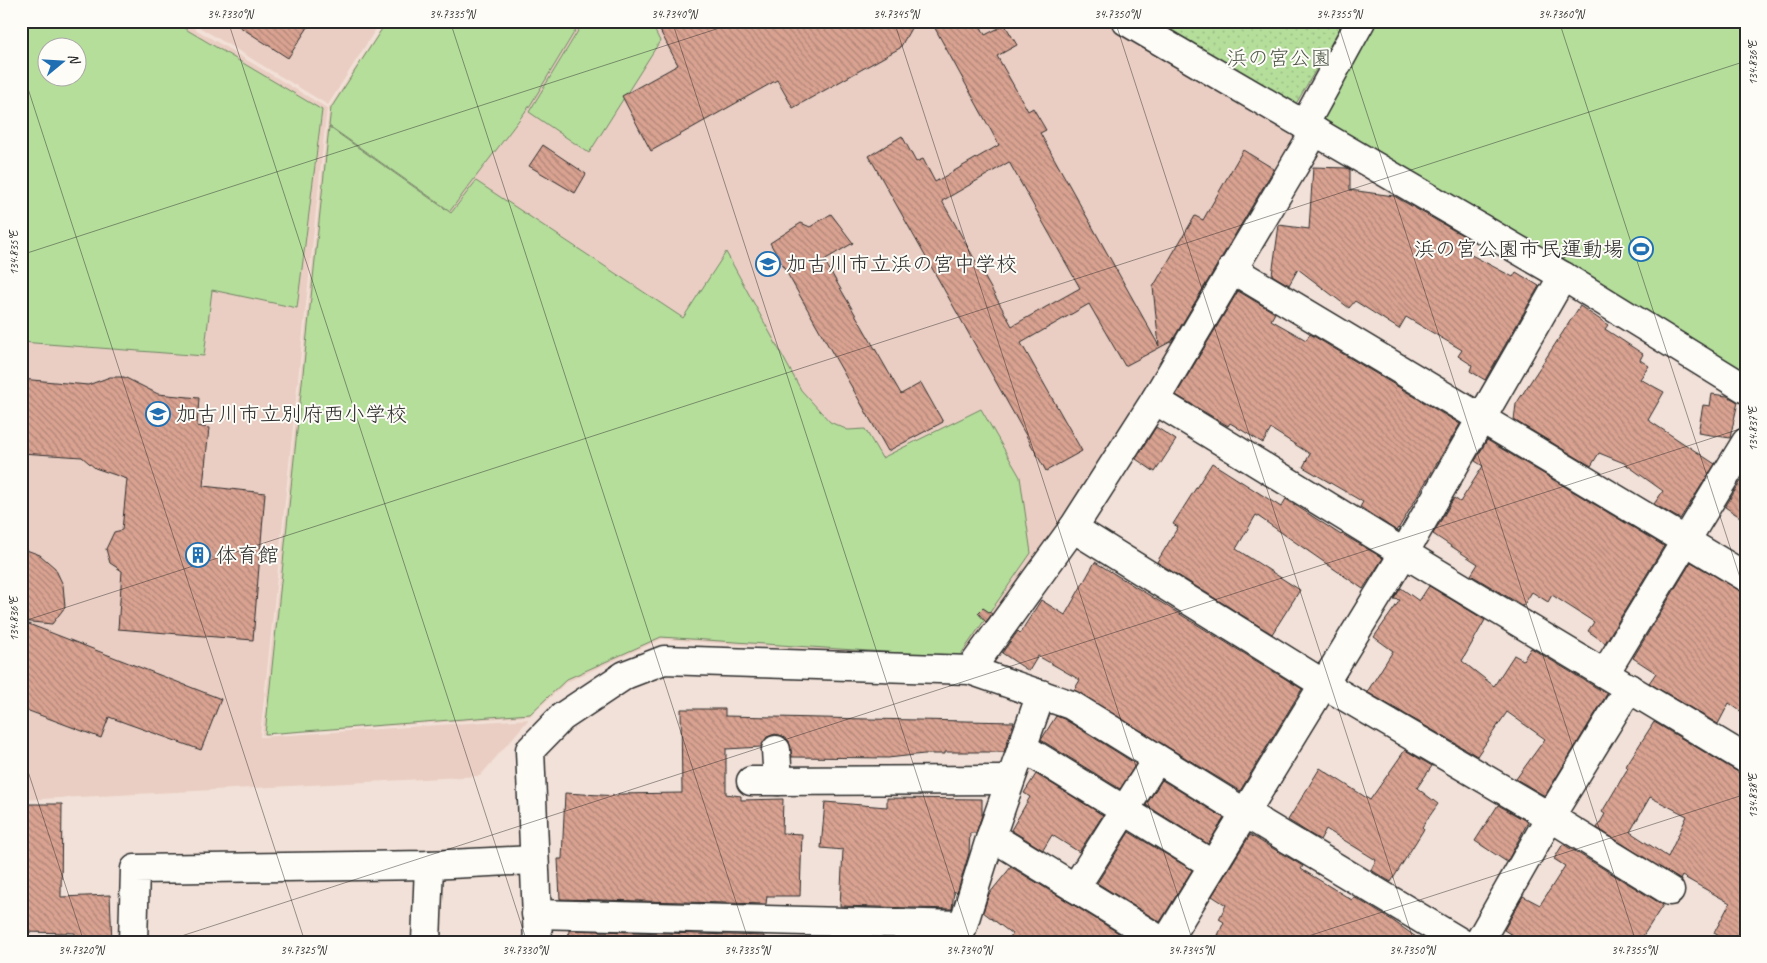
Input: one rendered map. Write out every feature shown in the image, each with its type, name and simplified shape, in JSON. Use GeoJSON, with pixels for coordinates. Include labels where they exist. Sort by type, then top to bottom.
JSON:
{"type":"FeatureCollection","features":[{"type":"Feature","properties":{"kind":"street"},"geometry":{"type":"LineString","coordinates":[[1126,21],[1563,276],[1746,389]]}},
{"type":"Feature","properties":{"kind":"street"},"geometry":{"type":"LineString","coordinates":[[970,670],[1073,528],[1155,400],[1232,269],[1309,128],[1361,21]]}},
{"type":"Feature","properties":{"kind":"street"},"geometry":{"type":"LineString","coordinates":[[1232,269],[1746,577]]}},
{"type":"Feature","properties":{"kind":"street"},"geometry":{"type":"LineString","coordinates":[[991,836],[1164,942],[1214,865],[1404,554],[1563,276]]}},
{"type":"Feature","properties":{"kind":"street"},"geometry":{"type":"LineString","coordinates":[[1155,400],[1404,554],[1746,759]]}},
{"type":"Feature","properties":{"kind":"street"},"geometry":{"type":"LineString","coordinates":[[1605,673],[1746,442]]}},
{"type":"Feature","properties":{"kind":"street"},"geometry":{"type":"LineString","coordinates":[[1073,528],[1325,685],[1550,816],[1670,891]]}},
{"type":"Feature","properties":{"kind":"street"},"geometry":{"type":"LineString","coordinates":[[538,942],[530,750],[562,717],[625,676],[664,660],[970,670],[1041,694],[1071,705],[1460,942]]}},
{"type":"Feature","properties":{"kind":"street"},"geometry":{"type":"LineString","coordinates":[[1478,942],[1550,816],[1629,688]]}},
{"type":"Feature","properties":{"kind":"street"},"geometry":{"type":"LineString","coordinates":[[536,914],[961,933],[991,836],[1041,694]]}},
{"type":"Feature","properties":{"kind":"street"},"geometry":{"type":"LineString","coordinates":[[1022,747],[1214,865]]}},
{"type":"Feature","properties":{"kind":"street"},"geometry":{"type":"LineString","coordinates":[[776,750],[778,781]]}},
{"type":"Feature","properties":{"kind":"street"},"geometry":{"type":"LineString","coordinates":[[1075,888],[1157,759]]}},
{"type":"Feature","properties":{"kind":"street"},"geometry":{"type":"LineString","coordinates":[[751,781],[1010,780]]}},
{"type":"Feature","properties":{"kind":"street"},"geometry":{"type":"LineString","coordinates":[[133,942],[135,869],[429,865],[534,860]]}},
{"type":"Feature","properties":{"kind":"street"},"geometry":{"type":"LineString","coordinates":[[426,942],[429,865]]}},
{"type":"Feature","properties":{"kind":"shaded area","name":"加古川市立別府西小学校"},"geometry":{"type":"Polygon","coordinates":[[[21,21],[182,21],[327,108],[260,737],[529,719],[480,776],[21,800],[21,21]]]}},
{"type":"Feature","properties":{"kind":"shaded area"},"geometry":{"type":"Polygon","coordinates":[[[189,21],[381,21],[328,105],[189,21]]]}},
{"type":"Feature","properties":{"kind":"shaded area","name":"加古川市立浜の宮中学校"},"geometry":{"type":"Polygon","coordinates":[[[386,21],[1104,21],[1294,133],[1295,146],[1154,383],[971,655],[962,661],[662,639],[567,682],[530,716],[262,735],[329,108],[386,21]]]}},
{"type":"Feature","properties":{"kind":"green space"},"geometry":{"type":"Polygon","coordinates":[[[21,21],[172,21],[322,110],[297,308],[212,290],[204,356],[21,342],[21,21]]]}},
{"type":"Feature","properties":{"kind":"green space"},"geometry":{"type":"Polygon","coordinates":[[[387,21],[581,21],[531,104],[450,211],[329,126],[331,108],[387,21]]]}},
{"type":"Feature","properties":{"kind":"green space"},"geometry":{"type":"Polygon","coordinates":[[[584,21],[650,21],[660,41],[589,153],[529,112],[584,21]]]}},
{"type":"Feature","properties":{"kind":"green space","name":"浜の宮公園"},"geometry":{"type":"Polygon","coordinates":[[[1145,21],[1344,21],[1293,109],[1145,21]]]}},
{"type":"Feature","properties":{"kind":"green space","name":"浜の宮公園市民運動場"},"geometry":{"type":"Polygon","coordinates":[[[1370,21],[1746,21],[1746,373],[1326,126],[1319,113],[1370,21]]]}},
{"type":"Feature","properties":{"kind":"green space"},"geometry":{"type":"Polygon","coordinates":[[[329,127],[451,213],[476,181],[683,318],[726,252],[801,390],[830,422],[848,430],[865,429],[882,458],[981,409],[1020,477],[1031,553],[959,657],[661,637],[567,679],[530,714],[265,734],[329,127]]]}},
{"type":"Feature","properties":{"kind":"building"},"geometry":{"type":"Polygon","coordinates":[[[231,21],[312,21],[288,58],[231,21]]]}},
{"type":"Feature","properties":{"kind":"building"},"geometry":{"type":"Polygon","coordinates":[[[655,21],[915,21],[900,48],[793,108],[777,80],[651,151],[622,96],[678,65],[655,21]]]}},
{"type":"Feature","properties":{"kind":"building"},"geometry":{"type":"Polygon","coordinates":[[[931,21],[978,21],[985,35],[1005,25],[1017,45],[997,56],[1028,111],[1033,108],[1046,130],[1040,133],[1159,346],[1153,287],[1195,216],[1203,220],[1243,150],[1274,169],[1172,341],[1125,366],[1089,304],[1021,343],[1082,451],[1046,471],[869,156],[902,136],[916,162],[923,159],[935,182],[999,145],[931,21]],[[1009,162],[942,201],[1012,326],[1080,288],[1009,162]]]}},
{"type":"Feature","properties":{"kind":"building"},"geometry":{"type":"Polygon","coordinates":[[[543,145],[586,174],[575,193],[529,166],[543,145]]]}},
{"type":"Feature","properties":{"kind":"building"},"geometry":{"type":"Polygon","coordinates":[[[1313,167],[1347,168],[1350,170],[1350,190],[1394,196],[1469,239],[1462,250],[1513,277],[1516,272],[1539,286],[1485,380],[1470,371],[1472,365],[1458,356],[1462,350],[1406,317],[1399,329],[1355,301],[1349,308],[1298,269],[1289,285],[1272,275],[1279,225],[1309,229],[1313,167]]]}},
{"type":"Feature","properties":{"kind":"building"},"geometry":{"type":"Polygon","coordinates":[[[831,214],[853,243],[824,260],[901,394],[921,383],[943,422],[888,451],[770,243],[801,223],[810,227],[831,214]]]}},
{"type":"Feature","properties":{"kind":"building"},"geometry":{"type":"Polygon","coordinates":[[[1238,291],[1275,313],[1271,320],[1306,340],[1310,334],[1460,424],[1397,531],[1360,507],[1363,502],[1303,467],[1310,454],[1271,429],[1263,443],[1230,423],[1228,426],[1176,395],[1238,291]]]}},
{"type":"Feature","properties":{"kind":"building"},"geometry":{"type":"Polygon","coordinates":[[[1580,306],[1608,325],[1605,329],[1643,354],[1640,360],[1649,366],[1640,379],[1664,392],[1648,420],[1715,464],[1680,519],[1654,504],[1663,491],[1624,463],[1599,453],[1591,466],[1514,420],[1516,404],[1580,306]]]}},
{"type":"Feature","properties":{"kind":"building"},"geometry":{"type":"Polygon","coordinates":[[[110,377],[124,377],[158,394],[199,398],[197,426],[209,428],[203,486],[265,493],[253,640],[118,629],[122,571],[110,563],[106,549],[114,532],[122,530],[127,479],[95,468],[82,457],[21,453],[21,379],[88,385],[110,377]]]}},
{"type":"Feature","properties":{"kind":"building"},"geometry":{"type":"Polygon","coordinates":[[[1712,394],[1727,396],[1738,402],[1730,438],[1698,433],[1703,405],[1710,406],[1712,394]]]}},
{"type":"Feature","properties":{"kind":"building"},"geometry":{"type":"Polygon","coordinates":[[[1156,427],[1176,440],[1155,472],[1136,459],[1156,427]]]}},
{"type":"Feature","properties":{"kind":"building"},"geometry":{"type":"Polygon","coordinates":[[[1487,440],[1664,546],[1605,643],[1588,631],[1594,622],[1552,595],[1548,602],[1532,592],[1523,606],[1471,575],[1478,564],[1433,534],[1454,498],[1460,502],[1483,466],[1475,461],[1487,440]]]}},
{"type":"Feature","properties":{"kind":"building"},"geometry":{"type":"Polygon","coordinates":[[[1212,463],[1281,507],[1286,499],[1341,535],[1383,558],[1363,589],[1256,515],[1236,549],[1300,590],[1272,634],[1157,562],[1178,527],[1173,524],[1212,463]]]}},
{"type":"Feature","properties":{"kind":"building"},"geometry":{"type":"Polygon","coordinates":[[[1741,481],[1746,484],[1746,521],[1725,507],[1741,481]]]}},
{"type":"Feature","properties":{"kind":"building"},"geometry":{"type":"Polygon","coordinates":[[[21,548],[40,555],[55,568],[63,585],[65,607],[52,624],[21,621],[21,548]]]}},
{"type":"Feature","properties":{"kind":"building"},"geometry":{"type":"Polygon","coordinates":[[[1095,562],[1302,689],[1240,791],[1074,690],[1080,680],[1038,656],[1029,671],[1002,653],[1018,631],[1020,633],[1041,600],[1065,615],[1095,562]]]}},
{"type":"Feature","properties":{"kind":"building"},"geometry":{"type":"Polygon","coordinates":[[[1691,562],[1746,594],[1746,715],[1729,703],[1718,724],[1649,683],[1656,673],[1633,658],[1691,562]]]}},
{"type":"Feature","properties":{"kind":"building"},"geometry":{"type":"Polygon","coordinates":[[[1429,586],[1485,620],[1462,661],[1494,686],[1514,655],[1523,660],[1531,648],[1607,694],[1545,796],[1516,779],[1545,739],[1507,712],[1477,756],[1367,692],[1393,651],[1374,637],[1400,600],[1394,599],[1401,588],[1419,601],[1429,586]]]}},
{"type":"Feature","properties":{"kind":"building"},"geometry":{"type":"Polygon","coordinates":[[[983,608],[992,614],[986,622],[978,613],[983,608]]]}},
{"type":"Feature","properties":{"kind":"building"},"geometry":{"type":"Polygon","coordinates":[[[21,621],[221,699],[201,750],[109,717],[101,738],[21,708],[21,621]]]}},
{"type":"Feature","properties":{"kind":"building"},"geometry":{"type":"Polygon","coordinates":[[[681,709],[725,709],[725,716],[1014,722],[1004,752],[945,752],[945,754],[888,758],[792,757],[789,741],[783,736],[775,734],[767,737],[761,747],[726,749],[726,794],[741,796],[741,800],[783,799],[782,833],[802,834],[800,896],[767,896],[766,904],[560,899],[558,859],[562,859],[565,793],[618,796],[618,794],[682,793],[681,709]]]}},
{"type":"Feature","properties":{"kind":"building"},"geometry":{"type":"Polygon","coordinates":[[[1056,716],[1064,719],[1136,764],[1120,789],[1041,740],[1056,716]]]}},
{"type":"Feature","properties":{"kind":"building"},"geometry":{"type":"Polygon","coordinates":[[[1654,722],[1746,775],[1746,942],[1730,942],[1714,933],[1730,903],[1682,876],[1680,880],[1597,828],[1605,814],[1602,812],[1628,768],[1626,766],[1654,722]],[[1650,797],[1630,832],[1668,857],[1687,816],[1650,797]]]}},
{"type":"Feature","properties":{"kind":"building"},"geometry":{"type":"Polygon","coordinates":[[[1405,750],[1432,766],[1417,788],[1438,804],[1422,827],[1424,829],[1391,882],[1371,870],[1376,860],[1326,829],[1320,840],[1288,820],[1320,768],[1370,800],[1405,750]]]}},
{"type":"Feature","properties":{"kind":"building"},"geometry":{"type":"Polygon","coordinates":[[[1036,774],[1103,815],[1079,852],[1052,835],[1043,850],[1011,830],[1030,797],[1024,793],[1036,774]]]}},
{"type":"Feature","properties":{"kind":"building"},"geometry":{"type":"Polygon","coordinates":[[[1162,780],[1224,818],[1208,844],[1146,805],[1162,780]]]}},
{"type":"Feature","properties":{"kind":"building"},"geometry":{"type":"Polygon","coordinates":[[[887,798],[982,799],[982,815],[976,833],[970,833],[969,853],[957,893],[954,891],[952,909],[840,906],[843,850],[821,848],[825,802],[887,807],[887,798]]]}},
{"type":"Feature","properties":{"kind":"building"},"geometry":{"type":"Polygon","coordinates":[[[29,804],[62,804],[61,897],[110,895],[112,942],[75,942],[75,933],[21,932],[22,828],[29,829],[29,804]]]}},
{"type":"Feature","properties":{"kind":"building"},"geometry":{"type":"Polygon","coordinates":[[[1498,805],[1528,822],[1507,862],[1475,841],[1498,805]]]}},
{"type":"Feature","properties":{"kind":"building"},"geometry":{"type":"Polygon","coordinates":[[[1129,832],[1192,870],[1160,922],[1097,883],[1129,832]]]}},
{"type":"Feature","properties":{"kind":"building"},"geometry":{"type":"Polygon","coordinates":[[[1250,835],[1303,866],[1301,869],[1352,900],[1354,897],[1392,920],[1423,942],[1215,942],[1224,922],[1219,919],[1226,905],[1212,896],[1250,835]]]}},
{"type":"Feature","properties":{"kind":"building"},"geometry":{"type":"Polygon","coordinates":[[[1563,844],[1663,905],[1639,942],[1523,942],[1504,930],[1523,896],[1540,905],[1565,866],[1554,859],[1563,844]]]}},
{"type":"Feature","properties":{"kind":"building"},"geometry":{"type":"Polygon","coordinates":[[[1011,867],[1133,942],[1007,942],[1012,934],[983,912],[989,894],[1011,867]]]}},
{"type":"Feature","properties":{"kind":"building"},"geometry":{"type":"Polygon","coordinates":[[[569,930],[764,936],[764,942],[568,942],[569,930]]]}},
{"type":"Feature","properties":{"kind":"building"},"geometry":{"type":"Polygon","coordinates":[[[899,939],[933,940],[933,942],[899,942],[899,939]]]}},
{"type":"Feature","properties":{"kind":"place","name":"浜の宮公園市民運動場"},"geometry":{"type":"Point","coordinates":[1641,249]}},
{"type":"Feature","properties":{"kind":"place","name":"加古川市立浜の宮中学校"},"geometry":{"type":"Point","coordinates":[768,264]}},
{"type":"Feature","properties":{"kind":"place","name":"加古川市立別府西小学校"},"geometry":{"type":"Point","coordinates":[158,414]}},
{"type":"Feature","properties":{"kind":"place","name":"体育館"},"geometry":{"type":"Point","coordinates":[198,555]}}]}
